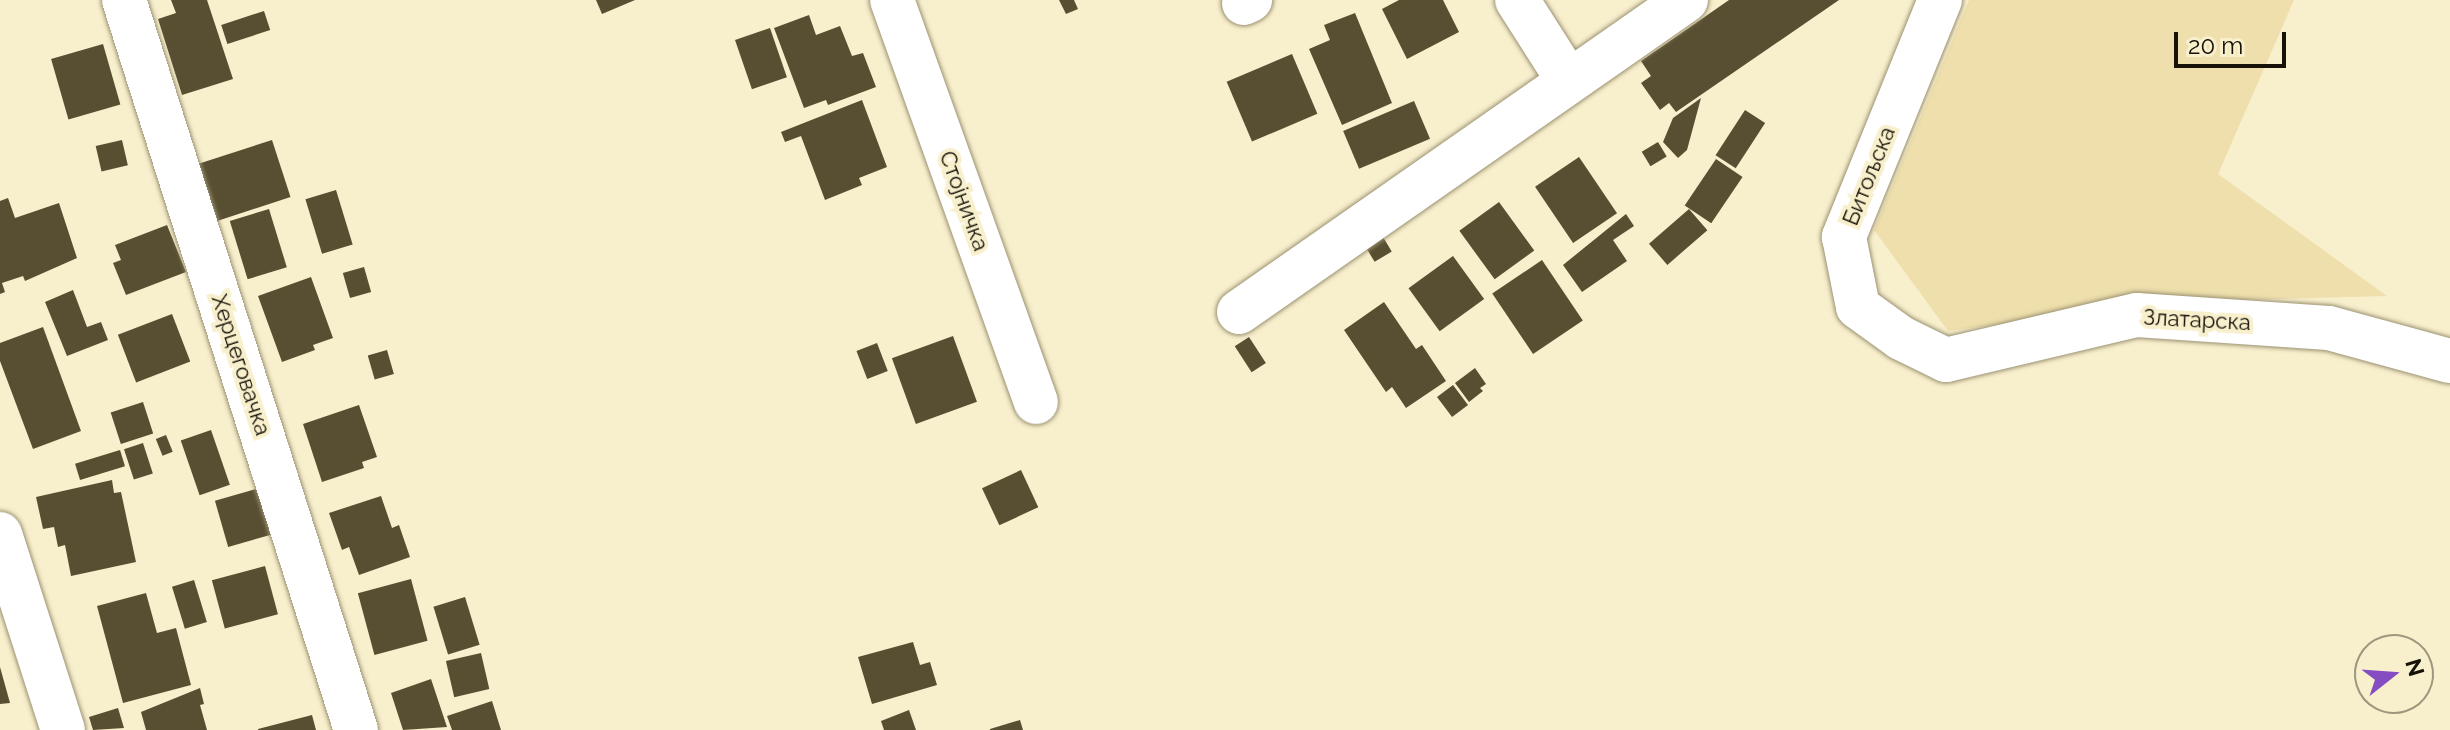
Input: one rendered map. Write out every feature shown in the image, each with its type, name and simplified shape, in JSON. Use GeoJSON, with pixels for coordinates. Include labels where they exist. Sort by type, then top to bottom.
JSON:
{"type":"FeatureCollection","features":[{"type":"Feature","properties":{"kind":"street","name":"Херцеговачка"},"geometry":{"type":"LineString","coordinates":[[124,0],[356,730]]}},
{"type":"Feature","properties":{"kind":"street","name":"Стојничка"},"geometry":{"type":"LineString","coordinates":[[892,0],[1036,402]]}},
{"type":"Feature","properties":{"kind":"street"},"geometry":{"type":"LineString","coordinates":[[1517,0],[1568,80]]}},
{"type":"Feature","properties":{"kind":"street"},"geometry":{"type":"LineString","coordinates":[[1239,312],[1686,0]]}},
{"type":"Feature","properties":{"kind":"street","name":"Битољска"},"geometry":{"type":"LineString","coordinates":[[1901,338],[1858,307],[1844,237],[1940,0]]}},
{"type":"Feature","properties":{"kind":"street","name":"Златарска"},"geometry":{"type":"LineString","coordinates":[[1901,338],[1946,360],[2137,315],[2329,328],[2450,361]]}},
{"type":"Feature","properties":{"kind":"street"},"geometry":{"type":"LineString","coordinates":[[0,534],[63,730]]}},
{"type":"Feature","properties":{"kind":"shaded area"},"geometry":{"type":"Polygon","coordinates":[[[1969,0],[2294,0],[2218,174],[2387,296],[2163,302],[1948,331],[1874,230],[1969,0]]]}},
{"type":"Feature","properties":{"kind":"building"},"geometry":{"type":"Polygon","coordinates":[[[171,0],[207,0],[233,79],[182,95],[158,19],[176,13],[171,0]]]}},
{"type":"Feature","properties":{"kind":"building"},"geometry":{"type":"Polygon","coordinates":[[[596,0],[635,0],[602,14],[596,0]]]}},
{"type":"Feature","properties":{"kind":"building"},"geometry":{"type":"Polygon","coordinates":[[[1059,0],[1074,0],[1078,9],[1066,14],[1059,0]]]}},
{"type":"Feature","properties":{"kind":"building"},"geometry":{"type":"Polygon","coordinates":[[[1399,0],[1443,0],[1459,32],[1407,59],[1382,9],[1399,0]]]}},
{"type":"Feature","properties":{"kind":"building"},"geometry":{"type":"Polygon","coordinates":[[[1729,0],[1839,0],[1676,112],[1669,103],[1660,110],[1641,83],[1651,76],[1641,61],[1729,0]]]}},
{"type":"Feature","properties":{"kind":"building"},"geometry":{"type":"Polygon","coordinates":[[[264,11],[270,30],[227,44],[221,25],[264,11]]]}},
{"type":"Feature","properties":{"kind":"building"},"geometry":{"type":"Polygon","coordinates":[[[1355,13],[1392,103],[1342,125],[1309,49],[1330,40],[1324,25],[1355,13]]]}},
{"type":"Feature","properties":{"kind":"building"},"geometry":{"type":"Polygon","coordinates":[[[809,15],[816,35],[840,26],[852,56],[863,53],[876,87],[828,105],[826,100],[804,108],[774,28],[809,15]]]}},
{"type":"Feature","properties":{"kind":"building"},"geometry":{"type":"Polygon","coordinates":[[[770,28],[787,77],[752,89],[735,40],[770,28]]]}},
{"type":"Feature","properties":{"kind":"building"},"geometry":{"type":"Polygon","coordinates":[[[103,44],[120,105],[68,119],[51,59],[103,44]]]}},
{"type":"Feature","properties":{"kind":"building"},"geometry":{"type":"Polygon","coordinates":[[[1292,54],[1317,114],[1252,142],[1227,82],[1292,54]]]}},
{"type":"Feature","properties":{"kind":"building"},"geometry":{"type":"Polygon","coordinates":[[[1701,98],[1687,150],[1678,158],[1663,142],[1673,118],[1701,98]]]}},
{"type":"Feature","properties":{"kind":"building"},"geometry":{"type":"Polygon","coordinates":[[[862,100],[887,167],[859,178],[862,185],[825,200],[801,136],[785,142],[781,132],[862,100]]]}},
{"type":"Feature","properties":{"kind":"building"},"geometry":{"type":"Polygon","coordinates":[[[1414,101],[1430,139],[1359,169],[1343,131],[1414,101]]]}},
{"type":"Feature","properties":{"kind":"building"},"geometry":{"type":"Polygon","coordinates":[[[1745,110],[1765,123],[1736,168],[1716,155],[1745,110]]]}},
{"type":"Feature","properties":{"kind":"building"},"geometry":{"type":"Polygon","coordinates":[[[122,140],[128,165],[102,171],[96,146],[122,140]]]}},
{"type":"Feature","properties":{"kind":"building"},"geometry":{"type":"Polygon","coordinates":[[[272,140],[291,197],[216,221],[198,164],[272,140]]]}},
{"type":"Feature","properties":{"kind":"building"},"geometry":{"type":"Polygon","coordinates":[[[1658,142],[1667,157],[1650,166],[1642,152],[1658,142]]]}},
{"type":"Feature","properties":{"kind":"building"},"geometry":{"type":"Polygon","coordinates":[[[1579,157],[1617,213],[1573,243],[1535,187],[1579,157]]]}},
{"type":"Feature","properties":{"kind":"building"},"geometry":{"type":"Polygon","coordinates":[[[1716,159],[1743,177],[1711,223],[1685,205],[1716,159]]]}},
{"type":"Feature","properties":{"kind":"building"},"geometry":{"type":"Polygon","coordinates":[[[336,190],[353,245],[322,254],[305,199],[336,190]]]}},
{"type":"Feature","properties":{"kind":"building"},"geometry":{"type":"Polygon","coordinates":[[[8,198],[15,218],[59,203],[77,258],[25,281],[23,276],[2,283],[5,292],[0,294],[0,201],[8,198]]]}},
{"type":"Feature","properties":{"kind":"building"},"geometry":{"type":"Polygon","coordinates":[[[1499,202],[1534,251],[1495,279],[1459,231],[1499,202]]]}},
{"type":"Feature","properties":{"kind":"building"},"geometry":{"type":"Polygon","coordinates":[[[269,209],[287,267],[248,279],[230,221],[269,209]]]}},
{"type":"Feature","properties":{"kind":"building"},"geometry":{"type":"Polygon","coordinates":[[[1689,209],[1707,230],[1667,265],[1649,244],[1689,209]]]}},
{"type":"Feature","properties":{"kind":"building"},"geometry":{"type":"Polygon","coordinates":[[[1626,214],[1634,226],[1613,240],[1627,261],[1582,292],[1563,265],[1626,214]]]}},
{"type":"Feature","properties":{"kind":"building"},"geometry":{"type":"Polygon","coordinates":[[[167,225],[186,272],[126,295],[113,263],[121,260],[115,245],[167,225]]]}},
{"type":"Feature","properties":{"kind":"building"},"geometry":{"type":"Polygon","coordinates":[[[1383,237],[1392,252],[1375,262],[1366,247],[1383,237]]]}},
{"type":"Feature","properties":{"kind":"building"},"geometry":{"type":"Polygon","coordinates":[[[1453,256],[1484,299],[1440,331],[1409,288],[1453,256]]]}},
{"type":"Feature","properties":{"kind":"building"},"geometry":{"type":"Polygon","coordinates":[[[1542,260],[1583,321],[1533,354],[1492,294],[1542,260]]]}},
{"type":"Feature","properties":{"kind":"building"},"geometry":{"type":"Polygon","coordinates":[[[364,267],[371,292],[350,298],[343,273],[364,267]]]}},
{"type":"Feature","properties":{"kind":"building"},"geometry":{"type":"Polygon","coordinates":[[[311,277],[333,338],[313,345],[315,350],[282,362],[258,296],[311,277]]]}},
{"type":"Feature","properties":{"kind":"building"},"geometry":{"type":"Polygon","coordinates":[[[73,290],[87,327],[101,322],[108,340],[67,356],[45,302],[73,290]]]}},
{"type":"Feature","properties":{"kind":"building"},"geometry":{"type":"Polygon","coordinates":[[[1384,302],[1416,349],[1422,345],[1446,381],[1406,408],[1392,387],[1386,392],[1344,330],[1384,302]]]}},
{"type":"Feature","properties":{"kind":"building"},"geometry":{"type":"Polygon","coordinates":[[[172,314],[190,362],[136,382],[118,335],[172,314]]]}},
{"type":"Feature","properties":{"kind":"building"},"geometry":{"type":"Polygon","coordinates":[[[43,327],[81,431],[33,449],[0,361],[0,343],[43,327]]]}},
{"type":"Feature","properties":{"kind":"building"},"geometry":{"type":"Polygon","coordinates":[[[953,336],[977,402],[916,424],[892,358],[953,336]]]}},
{"type":"Feature","properties":{"kind":"building"},"geometry":{"type":"Polygon","coordinates":[[[1249,337],[1266,363],[1252,372],[1235,346],[1249,337]]]}},
{"type":"Feature","properties":{"kind":"building"},"geometry":{"type":"Polygon","coordinates":[[[877,343],[888,371],[867,379],[856,351],[877,343]]]}},
{"type":"Feature","properties":{"kind":"building"},"geometry":{"type":"Polygon","coordinates":[[[387,350],[394,374],[375,380],[368,356],[387,350]]]}},
{"type":"Feature","properties":{"kind":"building"},"geometry":{"type":"Polygon","coordinates":[[[1475,368],[1486,384],[1480,388],[1483,391],[1469,402],[1455,383],[1475,368]]]}},
{"type":"Feature","properties":{"kind":"building"},"geometry":{"type":"Polygon","coordinates":[[[1453,385],[1468,405],[1452,417],[1437,397],[1453,385]]]}},
{"type":"Feature","properties":{"kind":"building"},"geometry":{"type":"Polygon","coordinates":[[[143,402],[153,433],[121,444],[111,413],[143,402]]]}},
{"type":"Feature","properties":{"kind":"building"},"geometry":{"type":"Polygon","coordinates":[[[359,405],[377,457],[362,462],[364,468],[322,482],[303,424],[359,405]]]}},
{"type":"Feature","properties":{"kind":"building"},"geometry":{"type":"Polygon","coordinates":[[[211,430],[230,485],[200,495],[181,440],[211,430]]]}},
{"type":"Feature","properties":{"kind":"building"},"geometry":{"type":"Polygon","coordinates":[[[166,435],[173,452],[163,456],[156,439],[166,435]]]}},
{"type":"Feature","properties":{"kind":"building"},"geometry":{"type":"Polygon","coordinates":[[[143,443],[153,473],[134,480],[124,449],[143,443]]]}},
{"type":"Feature","properties":{"kind":"building"},"geometry":{"type":"Polygon","coordinates":[[[120,450],[125,466],[80,480],[75,464],[120,450]]]}},
{"type":"Feature","properties":{"kind":"building"},"geometry":{"type":"Polygon","coordinates":[[[1021,470],[1038,507],[999,525],[982,488],[1021,470]]]}},
{"type":"Feature","properties":{"kind":"building"},"geometry":{"type":"Polygon","coordinates":[[[112,480],[114,493],[121,492],[136,562],[71,576],[65,545],[58,547],[54,527],[43,529],[36,497],[112,480]]]}},
{"type":"Feature","properties":{"kind":"building"},"geometry":{"type":"Polygon","coordinates":[[[263,487],[276,533],[228,547],[215,501],[263,487]]]}},
{"type":"Feature","properties":{"kind":"building"},"geometry":{"type":"Polygon","coordinates":[[[381,496],[392,528],[399,525],[410,557],[359,575],[349,547],[342,550],[329,513],[381,496]]]}},
{"type":"Feature","properties":{"kind":"building"},"geometry":{"type":"Polygon","coordinates":[[[265,566],[278,614],[225,629],[212,580],[265,566]]]}},
{"type":"Feature","properties":{"kind":"building"},"geometry":{"type":"Polygon","coordinates":[[[411,579],[428,641],[374,655],[358,593],[411,579]]]}},
{"type":"Feature","properties":{"kind":"building"},"geometry":{"type":"Polygon","coordinates":[[[194,580],[207,622],[185,629],[172,587],[194,580]]]}},
{"type":"Feature","properties":{"kind":"building"},"geometry":{"type":"Polygon","coordinates":[[[146,593],[157,633],[176,628],[191,685],[123,703],[97,606],[146,593]]]}},
{"type":"Feature","properties":{"kind":"building"},"geometry":{"type":"Polygon","coordinates":[[[465,597],[480,645],[448,654],[433,607],[465,597]]]}},
{"type":"Feature","properties":{"kind":"building"},"geometry":{"type":"Polygon","coordinates":[[[913,642],[920,665],[930,662],[937,685],[872,704],[858,657],[913,642]]]}},
{"type":"Feature","properties":{"kind":"building"},"geometry":{"type":"Polygon","coordinates":[[[481,653],[489,689],[454,697],[446,661],[481,653]]]}},
{"type":"Feature","properties":{"kind":"building"},"geometry":{"type":"Polygon","coordinates":[[[0,667],[10,703],[0,704],[0,667]]]}},
{"type":"Feature","properties":{"kind":"building"},"geometry":{"type":"Polygon","coordinates":[[[431,679],[447,727],[403,730],[391,693],[431,679]]]}},
{"type":"Feature","properties":{"kind":"building"},"geometry":{"type":"Polygon","coordinates":[[[200,688],[204,704],[200,705],[207,730],[146,730],[141,712],[200,688]]]}},
{"type":"Feature","properties":{"kind":"building"},"geometry":{"type":"Polygon","coordinates":[[[492,701],[501,730],[452,730],[447,716],[492,701]]]}},
{"type":"Feature","properties":{"kind":"building"},"geometry":{"type":"Polygon","coordinates":[[[118,708],[124,728],[93,730],[89,717],[118,708]]]}},
{"type":"Feature","properties":{"kind":"building"},"geometry":{"type":"Polygon","coordinates":[[[909,710],[916,730],[884,730],[881,721],[909,710]]]}},
{"type":"Feature","properties":{"kind":"building"},"geometry":{"type":"Polygon","coordinates":[[[312,715],[316,730],[258,730],[258,729],[312,715]]]}},
{"type":"Feature","properties":{"kind":"building"},"geometry":{"type":"Polygon","coordinates":[[[1020,720],[1023,730],[990,730],[990,729],[1020,720]]]}}]}
